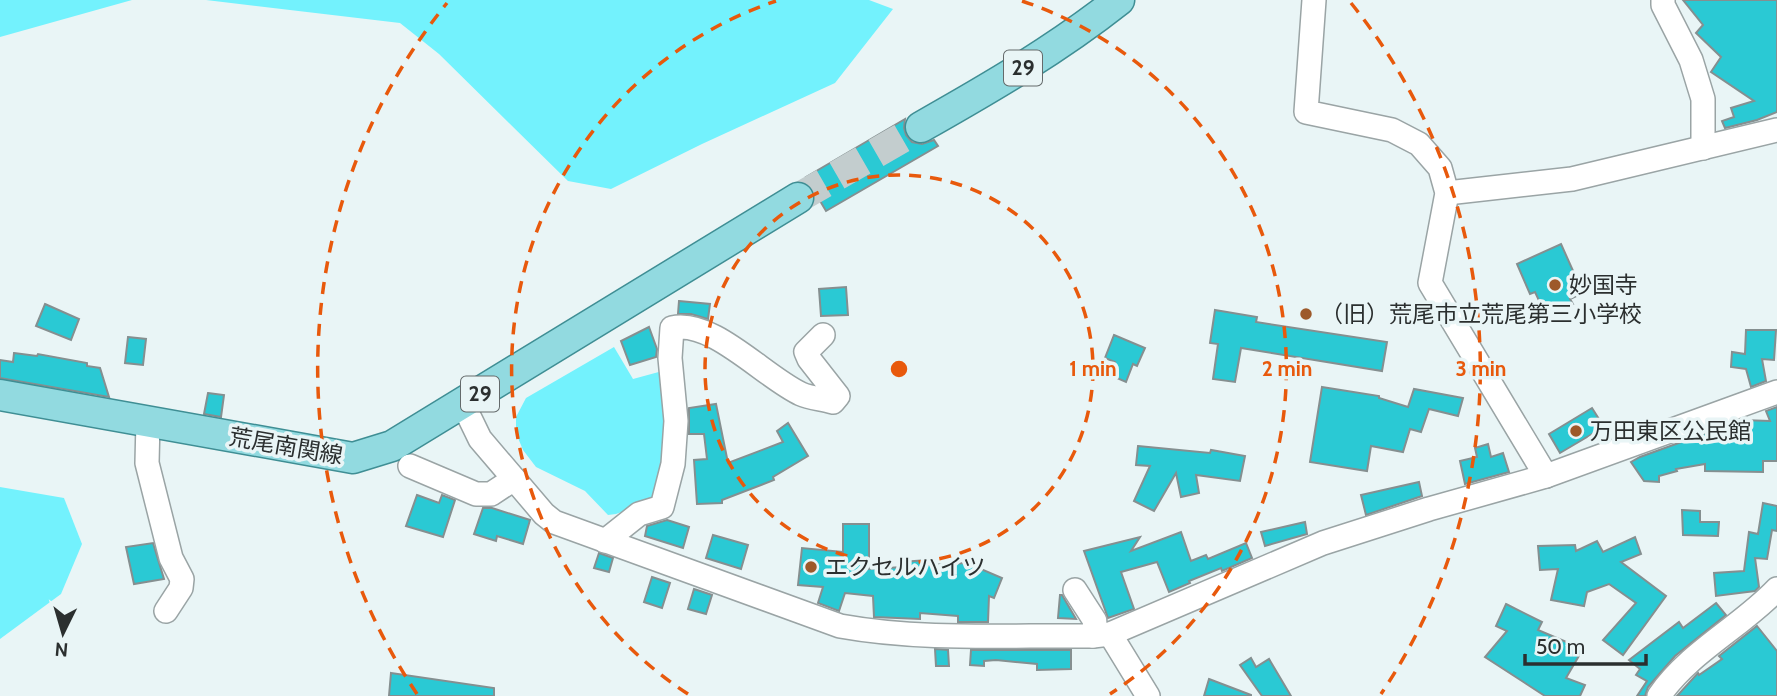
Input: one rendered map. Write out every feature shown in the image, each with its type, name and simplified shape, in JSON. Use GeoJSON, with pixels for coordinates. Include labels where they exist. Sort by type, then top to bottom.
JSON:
{"type":"FeatureCollection","features":[{"type":"Feature","properties":{"kind":"main road","name":"29"},"geometry":{"type":"LineString","coordinates":[[921,127],[1008,78],[1119,0]]}},
{"type":"Feature","properties":{"kind":"main road","name":"荒尾南関線"},"geometry":{"type":"LineString","coordinates":[[0,395],[353,458],[392,446],[798,198]]}},
{"type":"Feature","properties":{"kind":"street"},"geometry":{"type":"LineString","coordinates":[[1314,0],[1306,112],[1392,131],[1419,144],[1440,168],[1447,193],[1430,282],[1546,476]]}},
{"type":"Feature","properties":{"kind":"street"},"geometry":{"type":"LineString","coordinates":[[1663,0],[1663,5],[1691,60],[1703,99],[1703,148]]}},
{"type":"Feature","properties":{"kind":"street"},"geometry":{"type":"LineString","coordinates":[[1447,193],[1572,179],[1777,130]]}},
{"type":"Feature","properties":{"kind":"street"},"geometry":{"type":"LineString","coordinates":[[605,541],[639,514],[662,507],[673,464],[677,421],[670,358],[672,328],[682,326],[705,331],[801,394],[833,402],[838,396],[808,359],[806,352],[823,335]]}},
{"type":"Feature","properties":{"kind":"street"},"geometry":{"type":"LineString","coordinates":[[463,404],[480,439],[554,522],[840,626],[922,634],[1102,635],[1323,543],[1546,476],[1777,392]]}},
{"type":"Feature","properties":{"kind":"street"},"geometry":{"type":"LineString","coordinates":[[137,419],[171,558],[182,579],[181,588],[166,611]]}},
{"type":"Feature","properties":{"kind":"street"},"geometry":{"type":"LineString","coordinates":[[410,466],[476,494],[491,494],[514,479]]}},
{"type":"Feature","properties":{"kind":"street"},"geometry":{"type":"LineString","coordinates":[[1660,696],[1667,685],[1706,649],[1764,603],[1777,589]]}},
{"type":"Feature","properties":{"kind":"street"},"geometry":{"type":"LineString","coordinates":[[1075,590],[1102,635],[1125,659],[1148,696]]}},
{"type":"Feature","properties":{"kind":"shaded area"},"geometry":{"type":"Polygon","coordinates":[[[0,0],[132,0],[0,37],[0,0]]]}},
{"type":"Feature","properties":{"kind":"shaded area"},"geometry":{"type":"Polygon","coordinates":[[[206,0],[869,0],[893,9],[835,83],[611,189],[568,181],[439,54],[400,23],[206,0]]]}},
{"type":"Feature","properties":{"kind":"shaded area"},"geometry":{"type":"Polygon","coordinates":[[[614,347],[633,379],[666,370],[673,431],[655,500],[608,515],[585,491],[536,467],[523,450],[516,433],[516,417],[526,398],[614,347]]]}},
{"type":"Feature","properties":{"kind":"shaded area"},"geometry":{"type":"Polygon","coordinates":[[[0,487],[64,498],[82,544],[61,594],[0,639],[0,487]]]}},
{"type":"Feature","properties":{"kind":"building"},"geometry":{"type":"Polygon","coordinates":[[[1683,0],[1777,0],[1777,112],[1725,128],[1722,121],[1734,117],[1731,108],[1754,101],[1711,72],[1721,57],[1696,33],[1703,25],[1683,0]]]}},
{"type":"Feature","properties":{"kind":"building"},"geometry":{"type":"Polygon","coordinates":[[[905,119],[906,135],[912,142],[922,144],[934,140],[938,146],[826,211],[806,177],[905,119]]]}},
{"type":"Feature","properties":{"kind":"building"},"geometry":{"type":"Polygon","coordinates":[[[1561,244],[1583,293],[1570,299],[1573,304],[1561,310],[1558,304],[1551,308],[1549,304],[1542,307],[1535,292],[1530,294],[1517,264],[1561,244]]]}},
{"type":"Feature","properties":{"kind":"building"},"geometry":{"type":"Polygon","coordinates":[[[846,287],[848,315],[821,316],[819,289],[846,287]]]}},
{"type":"Feature","properties":{"kind":"building"},"geometry":{"type":"Polygon","coordinates":[[[679,301],[710,304],[708,319],[691,314],[678,314],[679,301]]]}},
{"type":"Feature","properties":{"kind":"building"},"geometry":{"type":"Polygon","coordinates":[[[45,304],[79,319],[71,340],[36,326],[45,304]]]}},
{"type":"Feature","properties":{"kind":"building"},"geometry":{"type":"Polygon","coordinates":[[[1215,310],[1257,317],[1256,322],[1387,342],[1382,371],[1241,348],[1235,382],[1213,379],[1218,344],[1210,343],[1215,310]]]}},
{"type":"Feature","properties":{"kind":"building"},"geometry":{"type":"Polygon","coordinates":[[[649,327],[657,349],[656,357],[630,365],[621,341],[649,327]]]}},
{"type":"Feature","properties":{"kind":"building"},"geometry":{"type":"Polygon","coordinates":[[[1746,330],[1776,330],[1774,360],[1762,359],[1766,381],[1751,387],[1746,369],[1731,367],[1732,352],[1745,354],[1746,330]]]}},
{"type":"Feature","properties":{"kind":"building"},"geometry":{"type":"Polygon","coordinates":[[[1114,335],[1145,348],[1137,366],[1133,364],[1126,382],[1110,375],[1115,362],[1105,358],[1114,335]]]}},
{"type":"Feature","properties":{"kind":"building"},"geometry":{"type":"Polygon","coordinates":[[[128,337],[146,339],[143,365],[125,363],[128,337]]]}},
{"type":"Feature","properties":{"kind":"building"},"geometry":{"type":"Polygon","coordinates":[[[14,353],[38,354],[100,368],[109,397],[0,378],[0,360],[13,362],[14,353]]]}},
{"type":"Feature","properties":{"kind":"building"},"geometry":{"type":"Polygon","coordinates":[[[1322,387],[1379,396],[1408,407],[1414,389],[1463,398],[1458,416],[1429,409],[1421,432],[1410,429],[1403,452],[1371,446],[1367,471],[1310,462],[1322,387]]]}},
{"type":"Feature","properties":{"kind":"building"},"geometry":{"type":"Polygon","coordinates":[[[208,393],[224,395],[221,417],[204,414],[208,393]]]}},
{"type":"Feature","properties":{"kind":"building"},"geometry":{"type":"Polygon","coordinates":[[[716,404],[728,463],[783,442],[777,431],[788,423],[808,456],[773,477],[774,480],[722,500],[722,503],[697,504],[694,460],[707,459],[704,434],[689,434],[689,408],[716,404]]]}},
{"type":"Feature","properties":{"kind":"building"},"geometry":{"type":"Polygon","coordinates":[[[1777,407],[1777,461],[1763,461],[1763,472],[1705,471],[1705,464],[1676,469],[1677,471],[1659,476],[1659,482],[1644,481],[1631,462],[1720,428],[1735,429],[1735,422],[1770,421],[1766,411],[1777,407]]]}},
{"type":"Feature","properties":{"kind":"building","name":"万田東区公民館"},"geometry":{"type":"Polygon","coordinates":[[[1592,408],[1604,427],[1560,453],[1549,434],[1592,408]]]}},
{"type":"Feature","properties":{"kind":"building"},"geometry":{"type":"Polygon","coordinates":[[[1488,444],[1491,457],[1503,453],[1509,472],[1465,484],[1460,461],[1477,457],[1475,448],[1488,444]]]}},
{"type":"Feature","properties":{"kind":"building"},"geometry":{"type":"Polygon","coordinates":[[[1138,446],[1210,453],[1211,450],[1245,456],[1240,481],[1196,475],[1199,493],[1181,497],[1176,473],[1154,511],[1134,501],[1150,466],[1136,465],[1138,446]]]}},
{"type":"Feature","properties":{"kind":"building"},"geometry":{"type":"Polygon","coordinates":[[[1419,482],[1422,496],[1366,515],[1361,495],[1419,482]]]}},
{"type":"Feature","properties":{"kind":"building"},"geometry":{"type":"Polygon","coordinates":[[[417,495],[439,503],[442,495],[455,500],[443,537],[406,526],[417,495]]]}},
{"type":"Feature","properties":{"kind":"building"},"geometry":{"type":"Polygon","coordinates":[[[1763,503],[1777,506],[1777,531],[1772,530],[1767,559],[1755,558],[1759,587],[1755,591],[1716,596],[1714,573],[1744,571],[1749,532],[1758,534],[1763,503]]]}},
{"type":"Feature","properties":{"kind":"building"},"geometry":{"type":"Polygon","coordinates":[[[483,508],[492,508],[530,520],[523,544],[497,536],[496,541],[474,534],[483,508]]]}},
{"type":"Feature","properties":{"kind":"building"},"geometry":{"type":"Polygon","coordinates":[[[1682,510],[1700,511],[1700,522],[1719,522],[1718,536],[1683,535],[1682,510]]]}},
{"type":"Feature","properties":{"kind":"building"},"geometry":{"type":"Polygon","coordinates":[[[667,520],[689,527],[683,548],[645,536],[647,526],[667,520]]]}},
{"type":"Feature","properties":{"kind":"building"},"geometry":{"type":"Polygon","coordinates":[[[1305,522],[1307,534],[1265,546],[1261,532],[1305,522]]]}},
{"type":"Feature","properties":{"kind":"building"},"geometry":{"type":"Polygon","coordinates":[[[843,524],[869,524],[869,569],[903,567],[902,562],[927,560],[928,565],[967,563],[1002,578],[994,598],[989,596],[988,622],[958,622],[958,616],[920,613],[920,619],[874,617],[873,596],[845,593],[839,611],[818,603],[823,587],[798,585],[802,548],[843,552],[843,524]]]}},
{"type":"Feature","properties":{"kind":"building"},"geometry":{"type":"Polygon","coordinates":[[[1181,532],[1191,561],[1206,555],[1208,559],[1246,543],[1252,558],[1189,581],[1190,583],[1169,592],[1157,562],[1121,572],[1134,609],[1108,618],[1084,551],[1140,537],[1131,551],[1181,532]]]}},
{"type":"Feature","properties":{"kind":"building"},"geometry":{"type":"Polygon","coordinates":[[[713,535],[748,545],[741,569],[706,558],[713,535]]]}},
{"type":"Feature","properties":{"kind":"building"},"geometry":{"type":"Polygon","coordinates":[[[1635,537],[1641,554],[1621,562],[1666,596],[1623,655],[1603,640],[1636,603],[1609,584],[1587,592],[1584,606],[1551,600],[1558,569],[1540,570],[1538,546],[1575,545],[1576,551],[1597,541],[1603,552],[1635,537]]]}},
{"type":"Feature","properties":{"kind":"building"},"geometry":{"type":"Polygon","coordinates":[[[153,543],[164,579],[134,584],[126,547],[153,543]]]}},
{"type":"Feature","properties":{"kind":"building"},"geometry":{"type":"Polygon","coordinates":[[[599,553],[613,558],[609,572],[594,568],[599,553]]]}},
{"type":"Feature","properties":{"kind":"building"},"geometry":{"type":"Polygon","coordinates":[[[652,577],[670,583],[662,608],[644,602],[652,577]]]}},
{"type":"Feature","properties":{"kind":"building"},"geometry":{"type":"Polygon","coordinates":[[[694,589],[712,595],[706,614],[688,609],[694,589]]]}},
{"type":"Feature","properties":{"kind":"building"},"geometry":{"type":"Polygon","coordinates":[[[1062,595],[1076,619],[1058,618],[1062,595]]]}},
{"type":"Feature","properties":{"kind":"building"},"geometry":{"type":"Polygon","coordinates":[[[1716,603],[1726,615],[1675,656],[1648,687],[1645,696],[1637,696],[1647,681],[1636,675],[1640,669],[1629,660],[1679,622],[1683,628],[1716,603]]]}},
{"type":"Feature","properties":{"kind":"building"},"geometry":{"type":"Polygon","coordinates":[[[1506,604],[1542,622],[1538,630],[1583,649],[1566,678],[1585,685],[1580,696],[1545,696],[1485,657],[1507,631],[1496,626],[1506,604]]]}},
{"type":"Feature","properties":{"kind":"building"},"geometry":{"type":"Polygon","coordinates":[[[1757,626],[1777,651],[1777,696],[1677,696],[1698,673],[1699,675],[1722,659],[1719,656],[1757,626]]]}},
{"type":"Feature","properties":{"kind":"building"},"geometry":{"type":"Polygon","coordinates":[[[935,649],[948,650],[949,666],[936,666],[935,649]]]}},
{"type":"Feature","properties":{"kind":"building"},"geometry":{"type":"Polygon","coordinates":[[[971,650],[1071,650],[1071,669],[1037,670],[1037,664],[996,660],[984,661],[984,666],[970,665],[971,650]]]}},
{"type":"Feature","properties":{"kind":"building"},"geometry":{"type":"Polygon","coordinates":[[[1251,658],[1256,667],[1269,659],[1291,696],[1262,696],[1240,665],[1251,658]]]}},
{"type":"Feature","properties":{"kind":"building"},"geometry":{"type":"Polygon","coordinates":[[[391,673],[494,688],[494,696],[389,696],[391,673]]]}},
{"type":"Feature","properties":{"kind":"building"},"geometry":{"type":"Polygon","coordinates":[[[1209,679],[1251,695],[1251,696],[1204,696],[1209,679]]]}},
{"type":"Feature","properties":{"kind":"tunnel"},"geometry":{"type":"LineString","coordinates":[[798,198],[921,127]]}},
{"type":"Feature","properties":{"kind":"place","name":"妙国寺"},"geometry":{"type":"Point","coordinates":[1555,285]}},
{"type":"Feature","properties":{"kind":"place","name":"（旧）荒尾市立荒尾第三小学校"},"geometry":{"type":"Point","coordinates":[1306,314]}},
{"type":"Feature","properties":{"kind":"place","name":"万田東区公民館"},"geometry":{"type":"Point","coordinates":[1576,431]}},
{"type":"Feature","properties":{"kind":"place","name":"エクセルハイツ"},"geometry":{"type":"Point","coordinates":[811,567]}}]}
